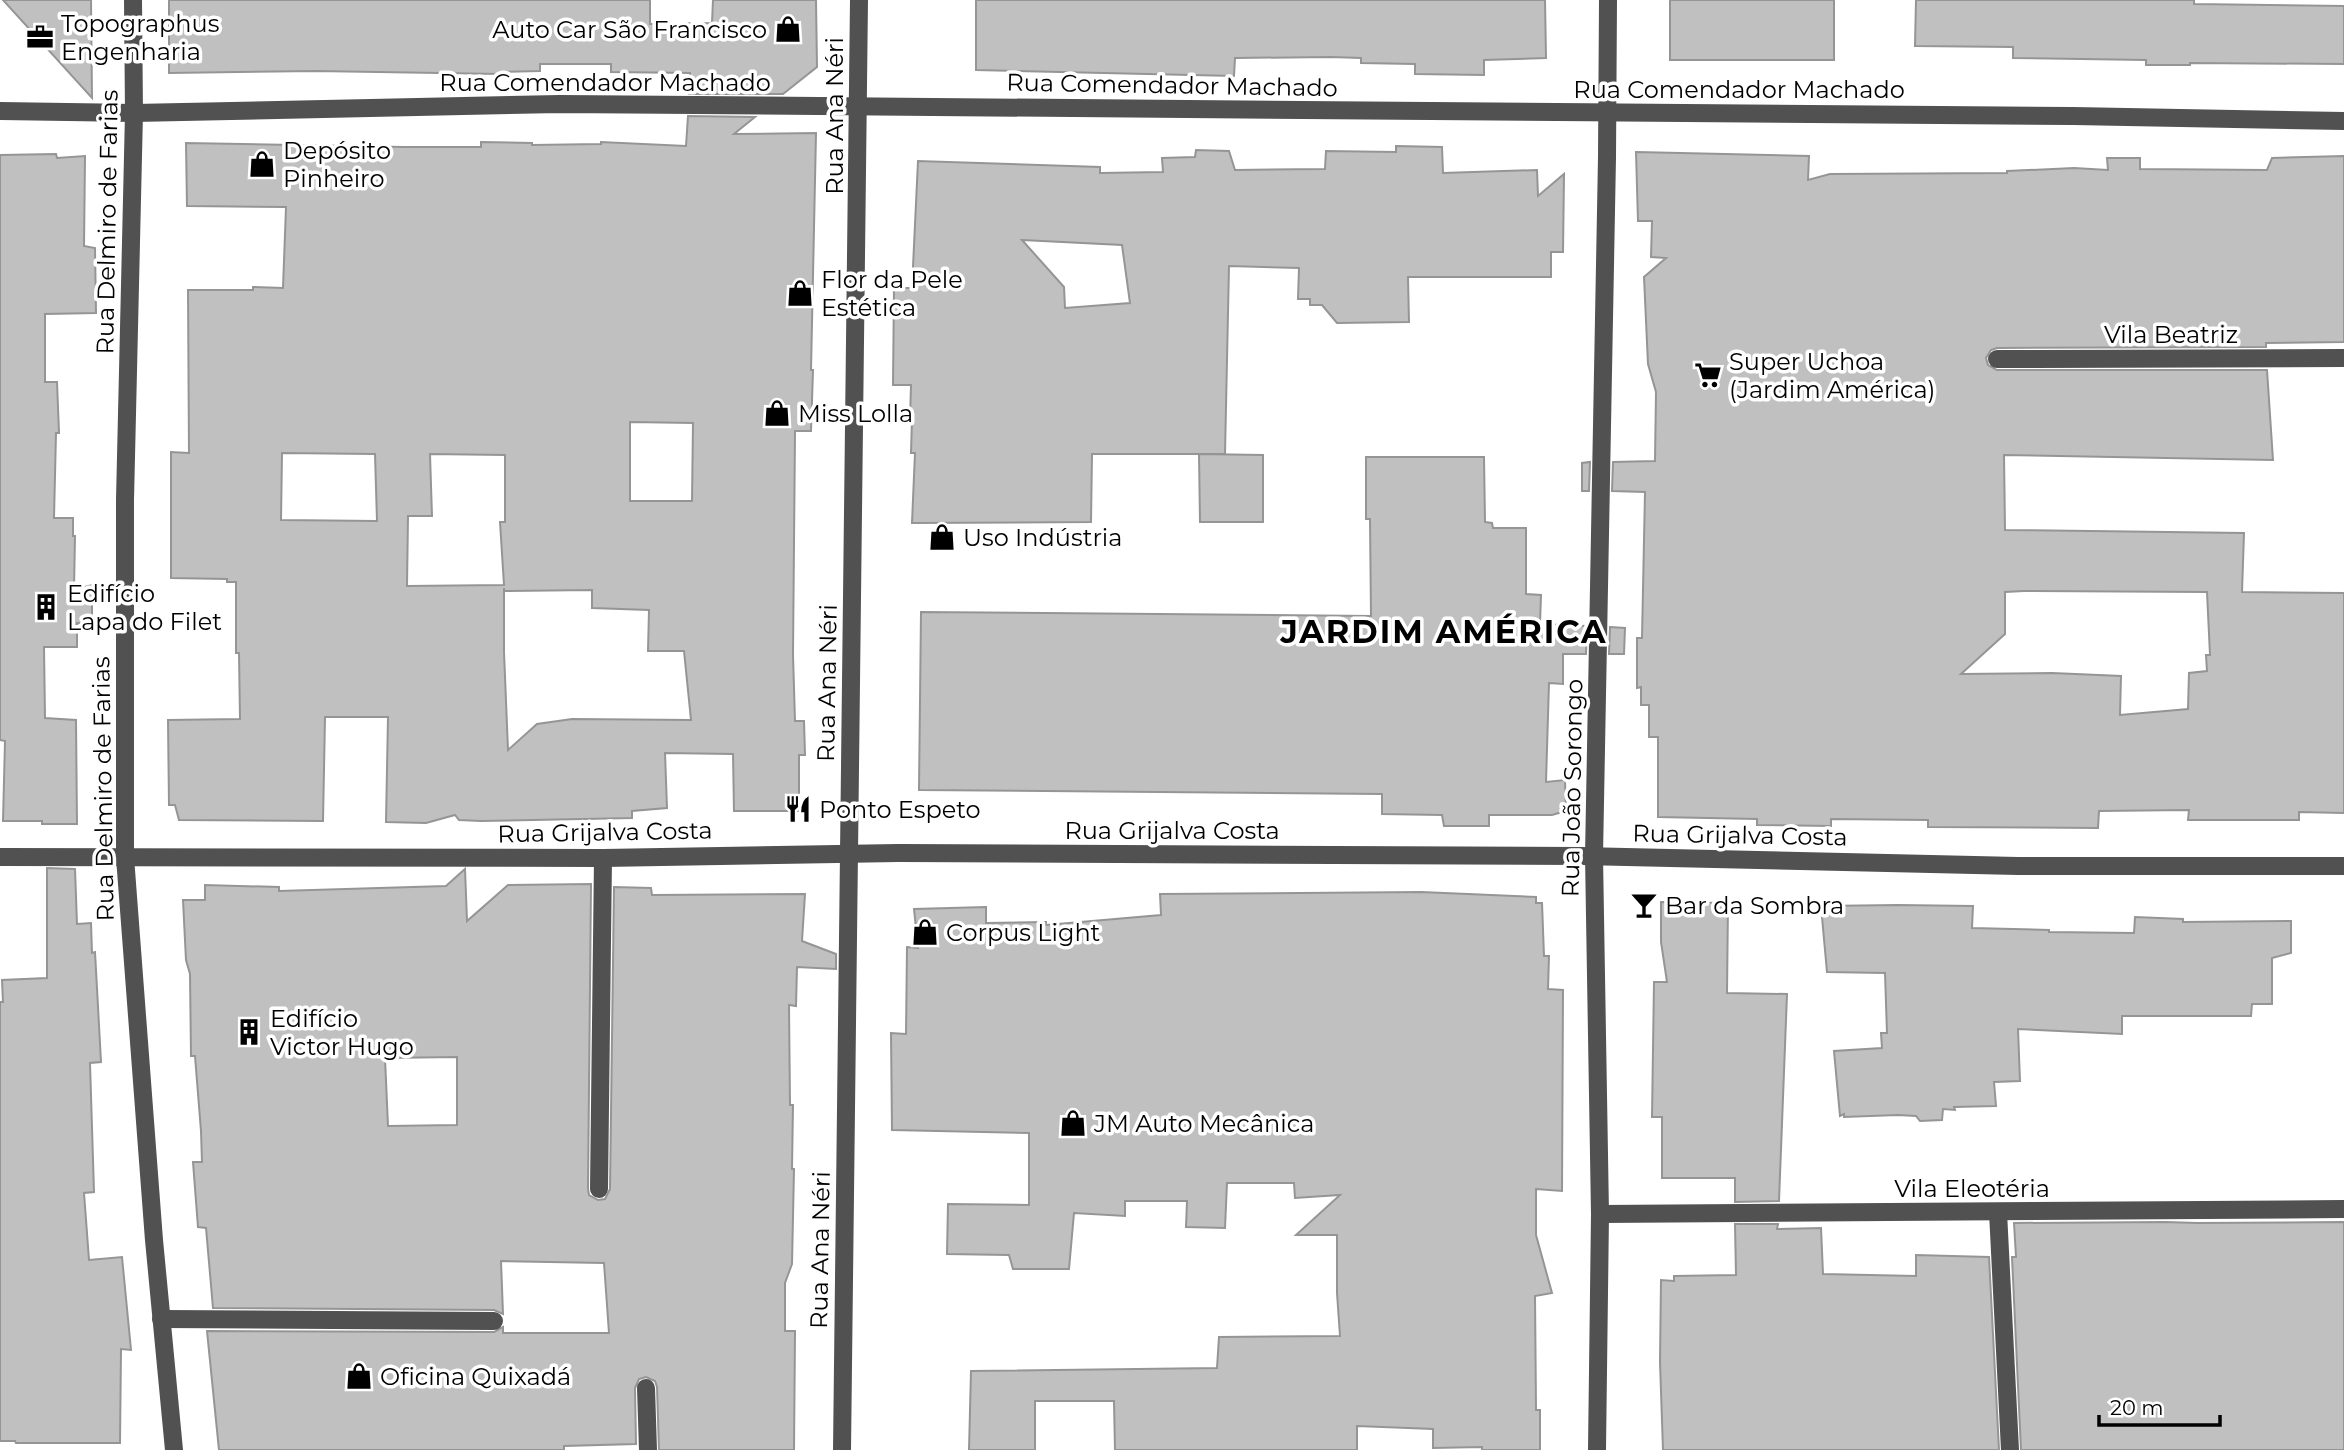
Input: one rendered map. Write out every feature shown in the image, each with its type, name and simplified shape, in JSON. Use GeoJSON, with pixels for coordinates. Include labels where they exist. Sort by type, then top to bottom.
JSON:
{"type":"FeatureCollection","features":[{"type":"Feature","properties":{"kind":"street","name":"Rua Delmiro de Farias"},"geometry":{"type":"LineString","coordinates":[[133,0],[134,113],[125,513],[125,856],[161,1319],[174,1450]]}},
{"type":"Feature","properties":{"kind":"street","name":"Rua Ana Néri"},"geometry":{"type":"LineString","coordinates":[[842,1450],[859,0]]}},
{"type":"Feature","properties":{"kind":"street","name":"Rua João Sorongo"},"geometry":{"type":"LineString","coordinates":[[1597,1450],[1600,1214],[1594,856],[1608,0]]}},
{"type":"Feature","properties":{"kind":"street","name":"Rua Comendador Machado"},"geometry":{"type":"LineString","coordinates":[[0,111],[134,113],[561,104],[2060,116],[2344,121]]}},
{"type":"Feature","properties":{"kind":"street","name":"Vila Beatriz"},"geometry":{"type":"LineString","coordinates":[[1997,359],[2344,358]]}},
{"type":"Feature","properties":{"kind":"street","name":"Rua Grijalva Costa"},"geometry":{"type":"LineString","coordinates":[[0,857],[603,858],[850,853],[1594,856],[2018,866],[2344,866]]}},
{"type":"Feature","properties":{"kind":"street"},"geometry":{"type":"LineString","coordinates":[[599,1189],[603,858]]}},
{"type":"Feature","properties":{"kind":"street","name":"Vila Eleotéria"},"geometry":{"type":"LineString","coordinates":[[1600,1214],[2344,1209]]}},
{"type":"Feature","properties":{"kind":"street"},"geometry":{"type":"LineString","coordinates":[[1997,1212],[2010,1450]]}},
{"type":"Feature","properties":{"kind":"street"},"geometry":{"type":"LineString","coordinates":[[161,1319],[494,1321]]}},
{"type":"Feature","properties":{"kind":"street"},"geometry":{"type":"LineString","coordinates":[[646,1388],[648,1450]]}},
{"type":"Feature","properties":{"kind":"building"},"geometry":{"type":"Polygon","coordinates":[[[3,0],[91,0],[92,98],[3,0]]]}},
{"type":"Feature","properties":{"kind":"building"},"geometry":{"type":"Polygon","coordinates":[[[169,0],[650,0],[650,24],[712,23],[713,0],[816,0],[817,67],[783,94],[689,94],[690,73],[611,72],[611,64],[540,64],[540,71],[500,74],[316,71],[169,73],[169,0]]]}},
{"type":"Feature","properties":{"kind":"building"},"geometry":{"type":"Polygon","coordinates":[[[976,0],[1545,0],[1546,58],[1484,60],[1484,75],[1415,74],[1415,64],[1361,63],[1361,58],[1331,57],[1235,58],[1234,76],[976,70],[976,0]]]}},
{"type":"Feature","properties":{"kind":"building"},"geometry":{"type":"Polygon","coordinates":[[[1670,0],[1834,0],[1834,60],[1670,60],[1670,0]]]}},
{"type":"Feature","properties":{"kind":"building"},"geometry":{"type":"Polygon","coordinates":[[[1916,0],[2194,0],[2194,4],[2344,6],[2344,64],[2146,65],[2146,60],[2013,58],[2013,47],[1915,46],[1916,0]]]}},
{"type":"Feature","properties":{"kind":"building"},"geometry":{"type":"Polygon","coordinates":[[[688,116],[755,117],[734,134],[816,133],[811,431],[795,431],[795,721],[804,721],[805,755],[799,755],[799,811],[734,811],[733,754],[665,753],[667,808],[632,811],[632,818],[481,821],[459,820],[455,815],[426,823],[386,822],[388,717],[325,717],[323,821],[179,820],[175,805],[169,805],[168,720],[240,719],[236,582],[227,582],[227,579],[171,578],[171,452],[189,453],[188,290],[283,288],[286,207],[187,206],[186,143],[481,147],[481,142],[532,145],[601,142],[686,146],[688,116]],[[630,422],[630,501],[692,501],[693,423],[630,422]],[[282,453],[281,520],[377,521],[375,454],[282,453]],[[430,454],[432,516],[408,516],[407,586],[504,585],[500,522],[505,522],[505,455],[430,454]],[[592,590],[504,591],[508,750],[537,724],[572,719],[691,720],[684,651],[648,651],[649,610],[592,608],[592,590]]]}},
{"type":"Feature","properties":{"kind":"building"},"geometry":{"type":"Polygon","coordinates":[[[1396,146],[1442,147],[1443,173],[1537,170],[1538,196],[1564,174],[1563,252],[1551,252],[1551,277],[1408,277],[1409,322],[1337,323],[1322,305],[1310,305],[1310,299],[1298,299],[1299,268],[1229,266],[1225,454],[1092,454],[1091,522],[912,523],[915,453],[911,453],[911,385],[893,385],[894,288],[912,288],[918,161],[1100,167],[1100,173],[1163,172],[1162,158],[1195,157],[1196,150],[1229,151],[1235,170],[1325,169],[1326,151],[1396,152],[1396,146]],[[1022,240],[1064,287],[1065,308],[1130,303],[1122,245],[1022,240]]]}},
{"type":"Feature","properties":{"kind":"building"},"geometry":{"type":"Polygon","coordinates":[[[1636,152],[1809,156],[1808,180],[1830,174],[2007,173],[2074,168],[2108,170],[2107,158],[2140,158],[2140,169],[2267,170],[2272,158],[2344,156],[2344,342],[2266,343],[2266,347],[1997,348],[1991,350],[1986,358],[1988,365],[1997,370],[2267,370],[2273,460],[2004,455],[2005,530],[2244,533],[2242,592],[2344,593],[2344,813],[2299,812],[2299,820],[2188,820],[2189,810],[2099,811],[2098,828],[1928,827],[1928,820],[1831,819],[1831,826],[1757,825],[1757,819],[1658,817],[1658,737],[1649,737],[1649,705],[1641,705],[1641,687],[1637,688],[1637,638],[1642,638],[1645,492],[1612,491],[1613,462],[1655,461],[1656,392],[1648,364],[1644,277],[1666,258],[1651,257],[1652,221],[1638,221],[1636,152]],[[2005,592],[2005,634],[1961,674],[2052,673],[2121,676],[2120,715],[2188,709],[2189,673],[2207,671],[2206,655],[2210,655],[2207,592],[2005,592]]]}},
{"type":"Feature","properties":{"kind":"building"},"geometry":{"type":"Polygon","coordinates":[[[56,154],[57,158],[85,156],[84,246],[95,248],[96,313],[45,314],[45,382],[57,382],[59,433],[56,433],[54,518],[73,518],[74,590],[92,585],[92,624],[77,623],[77,647],[44,647],[45,718],[76,720],[77,824],[3,821],[5,741],[0,740],[0,155],[56,154]]]}},
{"type":"Feature","properties":{"kind":"building"},"geometry":{"type":"Polygon","coordinates":[[[1199,454],[1263,455],[1263,522],[1200,522],[1199,454]]]}},
{"type":"Feature","properties":{"kind":"building"},"geometry":{"type":"Polygon","coordinates":[[[1366,457],[1484,457],[1485,522],[1492,523],[1493,528],[1526,528],[1526,594],[1541,595],[1540,624],[1587,626],[1586,654],[1563,654],[1563,684],[1549,683],[1546,782],[1565,780],[1566,811],[1552,815],[1489,815],[1489,826],[1444,826],[1442,815],[1382,814],[1382,794],[919,790],[921,612],[1371,616],[1366,457]]]}},
{"type":"Feature","properties":{"kind":"building"},"geometry":{"type":"Polygon","coordinates":[[[1590,462],[1589,491],[1582,491],[1582,463],[1590,462]]]}},
{"type":"Feature","properties":{"kind":"building"},"geometry":{"type":"Polygon","coordinates":[[[1610,627],[1625,628],[1624,654],[1609,654],[1610,627]]]}},
{"type":"Feature","properties":{"kind":"building"},"geometry":{"type":"Polygon","coordinates":[[[47,868],[75,869],[77,924],[91,923],[92,953],[95,952],[101,1062],[90,1063],[94,1192],[84,1193],[89,1260],[122,1257],[131,1350],[121,1349],[120,1443],[0,1441],[0,1002],[3,1002],[2,980],[47,978],[47,868]]]}},
{"type":"Feature","properties":{"kind":"building"},"geometry":{"type":"Polygon","coordinates":[[[465,869],[467,921],[508,885],[591,884],[588,1189],[589,1195],[598,1200],[605,1199],[610,1189],[614,887],[651,888],[652,895],[805,894],[802,941],[836,954],[836,969],[797,967],[796,1006],[789,1005],[794,1169],[792,1264],[785,1283],[785,1331],[795,1331],[794,1450],[659,1450],[657,1387],[655,1381],[646,1377],[639,1379],[635,1388],[636,1444],[564,1446],[564,1450],[219,1450],[207,1331],[494,1332],[503,1327],[503,1333],[609,1333],[604,1263],[501,1261],[503,1314],[494,1310],[213,1308],[206,1228],[198,1227],[193,1162],[202,1162],[201,1131],[195,1056],[191,1056],[190,974],[186,960],[183,900],[205,900],[205,885],[279,887],[279,891],[446,886],[465,869]],[[457,1057],[385,1058],[388,1126],[457,1125],[457,1057]]]}},
{"type":"Feature","properties":{"kind":"building"},"geometry":{"type":"Polygon","coordinates":[[[1421,892],[1536,897],[1536,903],[1542,903],[1544,956],[1549,956],[1548,989],[1563,990],[1562,1191],[1536,1189],[1536,1235],[1552,1293],[1535,1296],[1536,1410],[1540,1410],[1540,1450],[1433,1448],[1433,1429],[1357,1426],[1357,1450],[1115,1450],[1114,1401],[1035,1401],[1035,1450],[969,1450],[971,1371],[1217,1368],[1219,1337],[1340,1336],[1337,1235],[1296,1235],[1340,1195],[1295,1198],[1294,1183],[1227,1183],[1225,1228],[1186,1227],[1187,1201],[1125,1201],[1125,1216],[1074,1213],[1069,1269],[1013,1269],[1009,1255],[947,1254],[948,1204],[1029,1205],[1029,1133],[892,1130],[891,1033],[906,1034],[907,947],[918,948],[914,909],[986,907],[986,923],[1046,922],[1046,925],[1161,915],[1160,894],[1421,892]]]}},
{"type":"Feature","properties":{"kind":"building"},"geometry":{"type":"Polygon","coordinates":[[[1661,902],[1728,903],[1727,993],[1787,994],[1779,1201],[1735,1202],[1735,1178],[1662,1178],[1662,1117],[1652,1117],[1654,982],[1667,982],[1661,942],[1661,902]]]}},
{"type":"Feature","properties":{"kind":"building"},"geometry":{"type":"Polygon","coordinates":[[[1821,906],[1973,906],[1972,928],[2049,932],[2134,933],[2135,917],[2183,919],[2183,922],[2291,921],[2291,953],[2272,958],[2272,1004],[2252,1004],[2251,1016],[2122,1016],[2122,1034],[2018,1029],[2020,1081],[1994,1082],[1996,1106],[1943,1109],[1942,1120],[1920,1121],[1916,1116],[1898,1115],[1840,1116],[1834,1051],[1882,1048],[1881,1033],[1887,1033],[1885,973],[1827,972],[1821,906]]]}},
{"type":"Feature","properties":{"kind":"building"},"geometry":{"type":"Polygon","coordinates":[[[2344,1222],[2344,1450],[2021,1450],[2012,1257],[2016,1257],[2014,1223],[2344,1222]]]}},
{"type":"Feature","properties":{"kind":"building"},"geometry":{"type":"Polygon","coordinates":[[[1735,1224],[1778,1224],[1777,1229],[1821,1228],[1823,1274],[1916,1276],[1916,1255],[1989,1257],[1999,1450],[1663,1450],[1661,1280],[1674,1281],[1674,1276],[1736,1275],[1735,1224]]]}},
{"type":"Feature","properties":{"kind":"place","name":"Auto Car São Francisco"},"geometry":{"type":"Point","coordinates":[788,29]}},
{"type":"Feature","properties":{"kind":"place","name":"Topographus Engenharia"},"geometry":{"type":"Point","coordinates":[40,37]}},
{"type":"Feature","properties":{"kind":"place","name":"Depósito Pinheiro"},"geometry":{"type":"Point","coordinates":[262,164]}},
{"type":"Feature","properties":{"kind":"place","name":"Flor da Pele Estética"},"geometry":{"type":"Point","coordinates":[800,293]}},
{"type":"Feature","properties":{"kind":"place","name":"Super Uchoa (Jardim América)"},"geometry":{"type":"Point","coordinates":[1708,375]}},
{"type":"Feature","properties":{"kind":"place","name":"Miss Lolla"},"geometry":{"type":"Point","coordinates":[777,413]}},
{"type":"Feature","properties":{"kind":"place","name":"Uso Indústria"},"geometry":{"type":"Point","coordinates":[942,537]}},
{"type":"Feature","properties":{"kind":"place","name":"Edifício Lapa do Filet"},"geometry":{"type":"Point","coordinates":[46,607]}},
{"type":"Feature","properties":{"kind":"place","name":"Ponto Espeto"},"geometry":{"type":"Point","coordinates":[798,809]}},
{"type":"Feature","properties":{"kind":"place","name":"Bar da Sombra"},"geometry":{"type":"Point","coordinates":[1644,905]}},
{"type":"Feature","properties":{"kind":"place","name":"Corpus Light"},"geometry":{"type":"Point","coordinates":[925,932]}},
{"type":"Feature","properties":{"kind":"place","name":"Edifício Victor Hugo"},"geometry":{"type":"Point","coordinates":[249,1032]}},
{"type":"Feature","properties":{"kind":"place","name":"JM Auto Mecânica"},"geometry":{"type":"Point","coordinates":[1073,1123]}},
{"type":"Feature","properties":{"kind":"place","name":"Oficina Quixadá"},"geometry":{"type":"Point","coordinates":[359,1376]}},
{"type":"Feature","properties":{"kind":"district","name":"JARDIM AMÉRICA"},"geometry":{"type":"Point","coordinates":[1444,631]}}]}
